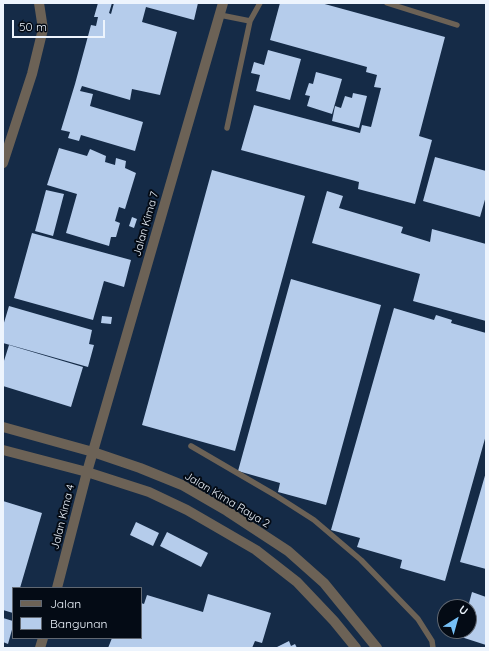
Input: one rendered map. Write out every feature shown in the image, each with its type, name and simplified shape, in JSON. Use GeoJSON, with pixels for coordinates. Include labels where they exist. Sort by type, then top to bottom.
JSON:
{"type":"FeatureCollection","features":[{"type":"Feature","properties":{"kind":"street"},"geometry":{"type":"LineString","coordinates":[[3,163],[32,74],[43,29],[39,3]]}},
{"type":"Feature","properties":{"kind":"street","name":"Jalan Kima 7"},"geometry":{"type":"LineString","coordinates":[[93,452],[223,3]]}},
{"type":"Feature","properties":{"kind":"street","name":"Jalan Kima Raya 2"},"geometry":{"type":"LineString","coordinates":[[3,427],[93,452],[140,468],[182,485],[227,511],[288,551],[324,583],[377,648]]}},
{"type":"Feature","properties":{"kind":"street"},"geometry":{"type":"LineString","coordinates":[[3,450],[87,472],[149,492],[187,510],[256,550],[297,582],[334,621],[356,648]]}},
{"type":"Feature","properties":{"kind":"street","name":"Jalan Kima 4"},"geometry":{"type":"LineString","coordinates":[[57,587],[93,452]]}},
{"type":"Feature","properties":{"kind":"lane"},"geometry":{"type":"LineString","coordinates":[[227,128],[250,21],[260,3]]}},
{"type":"Feature","properties":{"kind":"lane"},"geometry":{"type":"LineString","coordinates":[[386,3],[457,25]]}},
{"type":"Feature","properties":{"kind":"lane"},"geometry":{"type":"LineString","coordinates":[[220,15],[250,21]]}},
{"type":"Feature","properties":{"kind":"lane"},"geometry":{"type":"LineString","coordinates":[[191,446],[275,495],[320,525],[361,560],[418,619],[432,641],[433,648]]}},
{"type":"Feature","properties":{"kind":"shaded area"},"geometry":{"type":"Polygon","coordinates":[[[3,3],[486,3],[486,648],[3,648],[3,3]]]}},
{"type":"Feature","properties":{"kind":"building"},"geometry":{"type":"Polygon","coordinates":[[[98,3],[112,3],[109,13],[111,14],[114,3],[198,3],[194,20],[146,7],[142,22],[177,32],[160,95],[132,89],[130,100],[82,86],[80,91],[93,94],[90,106],[143,122],[135,151],[81,135],[79,141],[68,138],[70,132],[61,130],[91,25],[96,26],[98,17],[94,17],[98,3]]]}},
{"type":"Feature","properties":{"kind":"building"},"geometry":{"type":"Polygon","coordinates":[[[280,3],[321,3],[445,37],[419,136],[432,140],[415,204],[358,189],[359,182],[241,150],[254,105],[360,133],[362,125],[371,127],[381,88],[374,87],[377,75],[366,72],[367,67],[270,40],[280,3]]]}},
{"type":"Feature","properties":{"kind":"building"},"geometry":{"type":"Polygon","coordinates":[[[268,50],[301,59],[290,100],[256,91],[260,75],[251,73],[254,62],[264,65],[268,50]]]}},
{"type":"Feature","properties":{"kind":"building"},"geometry":{"type":"Polygon","coordinates":[[[316,72],[342,79],[332,114],[307,106],[310,96],[305,95],[309,83],[313,84],[316,72]]]}},
{"type":"Feature","properties":{"kind":"building"},"geometry":{"type":"Polygon","coordinates":[[[353,93],[367,96],[359,128],[332,121],[335,106],[341,108],[345,96],[352,98],[353,93]]]}},
{"type":"Feature","properties":{"kind":"building"},"geometry":{"type":"Polygon","coordinates":[[[59,148],[87,156],[90,149],[106,156],[105,162],[115,165],[116,158],[126,161],[125,168],[136,173],[125,209],[119,207],[115,221],[120,223],[116,237],[111,237],[109,246],[66,233],[77,194],[47,185],[59,148]]]}},
{"type":"Feature","properties":{"kind":"building"},"geometry":{"type":"Polygon","coordinates":[[[435,157],[486,171],[486,196],[480,217],[423,201],[435,157]]]}},
{"type":"Feature","properties":{"kind":"building"},"geometry":{"type":"Polygon","coordinates":[[[212,170],[305,196],[235,451],[142,425],[212,170]]]}},
{"type":"Feature","properties":{"kind":"building"},"geometry":{"type":"Polygon","coordinates":[[[46,190],[64,194],[53,236],[35,231],[46,190]]]}},
{"type":"Feature","properties":{"kind":"building"},"geometry":{"type":"Polygon","coordinates":[[[327,191],[343,196],[339,208],[403,227],[401,233],[430,242],[432,229],[486,244],[486,321],[413,301],[420,274],[312,243],[327,191]]]}},
{"type":"Feature","properties":{"kind":"building"},"geometry":{"type":"Polygon","coordinates":[[[132,217],[137,219],[134,228],[129,226],[132,217]]]}},
{"type":"Feature","properties":{"kind":"building"},"geometry":{"type":"Polygon","coordinates":[[[32,233],[131,260],[124,287],[104,281],[93,320],[14,298],[32,233]]]}},
{"type":"Feature","properties":{"kind":"building"},"geometry":{"type":"Polygon","coordinates":[[[291,279],[381,305],[326,505],[278,492],[280,483],[238,471],[291,279]]]}},
{"type":"Feature","properties":{"kind":"building"},"geometry":{"type":"Polygon","coordinates":[[[9,306],[92,330],[89,344],[94,345],[88,367],[3,343],[3,326],[9,306]]]}},
{"type":"Feature","properties":{"kind":"building"},"geometry":{"type":"Polygon","coordinates":[[[394,308],[434,320],[436,315],[452,320],[451,323],[486,333],[486,435],[445,581],[400,568],[402,560],[357,547],[360,538],[331,530],[394,308]]]}},
{"type":"Feature","properties":{"kind":"building"},"geometry":{"type":"Polygon","coordinates":[[[102,316],[112,317],[111,324],[101,323],[102,316]]]}},
{"type":"Feature","properties":{"kind":"building"},"geometry":{"type":"Polygon","coordinates":[[[9,345],[83,367],[71,407],[3,386],[3,364],[9,345]]]}},
{"type":"Feature","properties":{"kind":"building"},"geometry":{"type":"Polygon","coordinates":[[[486,472],[486,569],[460,562],[486,472]]]}},
{"type":"Feature","properties":{"kind":"building"},"geometry":{"type":"Polygon","coordinates":[[[3,501],[42,513],[20,587],[12,587],[12,613],[3,610],[3,501]]]}},
{"type":"Feature","properties":{"kind":"building"},"geometry":{"type":"Polygon","coordinates":[[[136,522],[159,533],[153,546],[130,535],[136,522]]]}},
{"type":"Feature","properties":{"kind":"building"},"geometry":{"type":"Polygon","coordinates":[[[167,532],[208,553],[201,567],[160,546],[167,532]]]}},
{"type":"Feature","properties":{"kind":"building"},"geometry":{"type":"Polygon","coordinates":[[[472,592],[486,597],[486,645],[467,639],[477,639],[477,599],[470,599],[472,592]]]}},
{"type":"Feature","properties":{"kind":"building"},"geometry":{"type":"Polygon","coordinates":[[[208,594],[271,613],[262,643],[255,641],[252,648],[108,648],[112,639],[142,639],[142,603],[144,604],[147,595],[203,612],[208,594]]]}},
{"type":"Feature","properties":{"kind":"building"},"geometry":{"type":"Polygon","coordinates":[[[3,618],[12,621],[12,630],[8,644],[3,642],[3,618]]]}},
{"type":"Feature","properties":{"kind":"building"},"geometry":{"type":"Polygon","coordinates":[[[289,641],[291,646],[295,644],[297,648],[275,648],[289,641]]]}}]}
